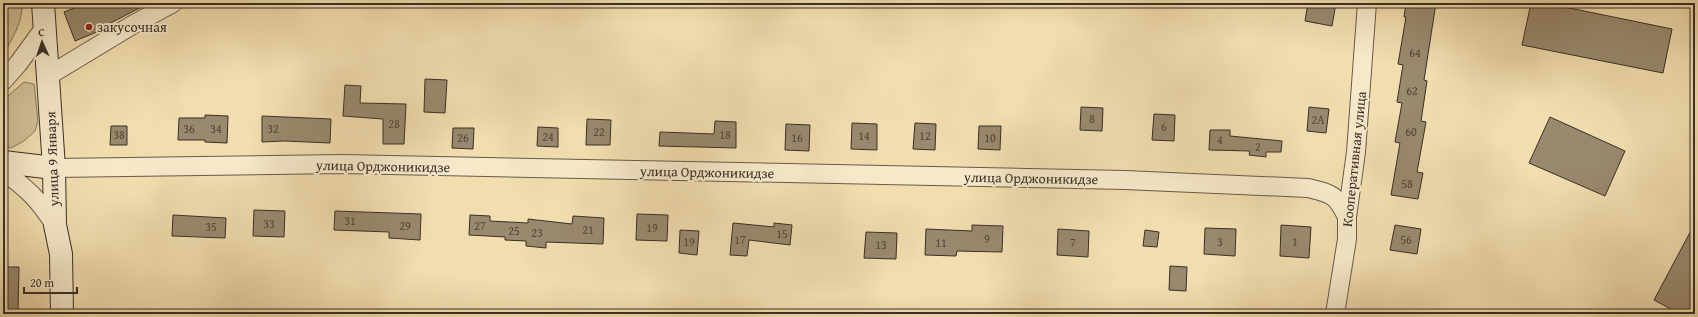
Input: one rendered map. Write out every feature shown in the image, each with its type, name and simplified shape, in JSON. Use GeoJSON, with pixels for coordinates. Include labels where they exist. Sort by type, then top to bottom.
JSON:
{"type":"FeatureCollection","features":[{"type":"Feature","properties":{"kind":"main road","name":"улица 9 Января"},"geometry":{"type":"LineString","coordinates":[[43,3],[54,168],[55,225],[61,254],[62,314]]}},
{"type":"Feature","properties":{"kind":"main road"},"geometry":{"type":"LineString","coordinates":[[3,162],[54,168]]}},
{"type":"Feature","properties":{"kind":"street"},"geometry":{"type":"LineString","coordinates":[[48,76],[134,24],[173,3]]}},
{"type":"Feature","properties":{"kind":"street","name":"Кооперативная улица"},"geometry":{"type":"LineString","coordinates":[[1335,314],[1347,239],[1347,217],[1356,152],[1368,3]]}},
{"type":"Feature","properties":{"kind":"street"},"geometry":{"type":"LineString","coordinates":[[3,81],[18,64],[45,27]]}},
{"type":"Feature","properties":{"kind":"street","name":"улица Орджоникидзе"},"geometry":{"type":"LineString","coordinates":[[54,168],[342,164],[1125,180],[1308,188],[1325,192],[1339,201],[1347,217]]}},
{"type":"Feature","properties":{"kind":"street"},"geometry":{"type":"LineString","coordinates":[[3,171],[26,187],[42,205],[55,225]]}},
{"type":"Feature","properties":{"kind":"shaded area"},"geometry":{"type":"Polygon","coordinates":[[[3,3],[22,3],[22,10],[19,24],[3,55],[3,3]]]}},
{"type":"Feature","properties":{"kind":"shaded area"},"geometry":{"type":"Polygon","coordinates":[[[24,82],[34,84],[38,121],[35,131],[24,141],[11,148],[3,147],[3,100],[24,82]]]}},
{"type":"Feature","properties":{"kind":"building"},"geometry":{"type":"Polygon","coordinates":[[[87,3],[149,3],[103,27],[104,29],[75,41],[64,12],[87,3]]]}},
{"type":"Feature","properties":{"kind":"building"},"geometry":{"type":"Polygon","coordinates":[[[1308,3],[1336,3],[1332,26],[1305,21],[1308,3]]]}},
{"type":"Feature","properties":{"kind":"building"},"geometry":{"type":"Polygon","coordinates":[[[1406,3],[1436,3],[1424,80],[1427,81],[1421,121],[1426,122],[1417,172],[1423,173],[1418,199],[1391,195],[1400,143],[1395,142],[1402,103],[1397,102],[1403,65],[1398,64],[1406,17],[1404,17],[1406,3]]]}},
{"type":"Feature","properties":{"kind":"building"},"geometry":{"type":"Polygon","coordinates":[[[1531,3],[1545,3],[1672,29],[1663,73],[1522,45],[1531,3]]]}},
{"type":"Feature","properties":{"kind":"building"},"geometry":{"type":"Polygon","coordinates":[[[425,79],[447,80],[445,113],[424,112],[425,79]]]}},
{"type":"Feature","properties":{"kind":"building"},"geometry":{"type":"Polygon","coordinates":[[[345,85],[361,86],[360,103],[406,104],[404,144],[383,144],[383,119],[343,116],[345,85]]]}},
{"type":"Feature","properties":{"kind":"building"},"geometry":{"type":"Polygon","coordinates":[[[1081,107],[1103,108],[1102,131],[1080,130],[1081,107]]]}},
{"type":"Feature","properties":{"kind":"building"},"geometry":{"type":"Polygon","coordinates":[[[1309,107],[1329,109],[1326,133],[1307,131],[1309,107]]]}},
{"type":"Feature","properties":{"kind":"building"},"geometry":{"type":"Polygon","coordinates":[[[1154,114],[1175,115],[1174,141],[1152,140],[1154,114]]]}},
{"type":"Feature","properties":{"kind":"building"},"geometry":{"type":"Polygon","coordinates":[[[205,115],[228,116],[227,143],[205,142],[205,140],[178,140],[179,118],[205,118],[205,115]]]}},
{"type":"Feature","properties":{"kind":"building"},"geometry":{"type":"Polygon","coordinates":[[[262,116],[331,119],[330,143],[284,141],[262,142],[262,116]]]}},
{"type":"Feature","properties":{"kind":"building"},"geometry":{"type":"Polygon","coordinates":[[[1550,117],[1625,151],[1605,196],[1529,163],[1550,117]]]}},
{"type":"Feature","properties":{"kind":"building"},"geometry":{"type":"Polygon","coordinates":[[[587,119],[611,120],[610,145],[586,145],[587,119]]]}},
{"type":"Feature","properties":{"kind":"building"},"geometry":{"type":"Polygon","coordinates":[[[715,121],[736,122],[736,148],[659,146],[660,132],[714,134],[715,121]]]}},
{"type":"Feature","properties":{"kind":"building"},"geometry":{"type":"Polygon","coordinates":[[[852,123],[877,124],[877,150],[851,149],[852,123]]]}},
{"type":"Feature","properties":{"kind":"building"},"geometry":{"type":"Polygon","coordinates":[[[915,123],[936,124],[935,150],[913,149],[915,123]]]}},
{"type":"Feature","properties":{"kind":"building"},"geometry":{"type":"Polygon","coordinates":[[[786,124],[810,125],[809,151],[785,150],[786,124]]]}},
{"type":"Feature","properties":{"kind":"building"},"geometry":{"type":"Polygon","coordinates":[[[111,126],[127,126],[127,145],[110,145],[111,126]]]}},
{"type":"Feature","properties":{"kind":"building"},"geometry":{"type":"Polygon","coordinates":[[[979,126],[1001,126],[1000,150],[978,149],[979,126]]]}},
{"type":"Feature","properties":{"kind":"building"},"geometry":{"type":"Polygon","coordinates":[[[538,127],[558,128],[558,147],[537,146],[538,127]]]}},
{"type":"Feature","properties":{"kind":"building"},"geometry":{"type":"Polygon","coordinates":[[[453,128],[474,128],[473,149],[452,148],[453,128]]]}},
{"type":"Feature","properties":{"kind":"building"},"geometry":{"type":"Polygon","coordinates":[[[1210,130],[1230,130],[1230,136],[1282,141],[1281,152],[1266,152],[1266,157],[1249,155],[1250,151],[1209,150],[1210,130]]]}},
{"type":"Feature","properties":{"kind":"building"},"geometry":{"type":"Polygon","coordinates":[[[254,210],[285,211],[284,237],[253,236],[254,210]]]}},
{"type":"Feature","properties":{"kind":"building"},"geometry":{"type":"Polygon","coordinates":[[[335,211],[421,214],[420,240],[389,238],[389,232],[334,230],[335,211]]]}},
{"type":"Feature","properties":{"kind":"building"},"geometry":{"type":"Polygon","coordinates":[[[637,214],[668,215],[667,241],[636,240],[637,214]]]}},
{"type":"Feature","properties":{"kind":"building"},"geometry":{"type":"Polygon","coordinates":[[[173,215],[226,218],[225,238],[172,236],[173,215]]]}},
{"type":"Feature","properties":{"kind":"building"},"geometry":{"type":"Polygon","coordinates":[[[470,215],[490,216],[490,221],[528,223],[528,219],[572,224],[573,216],[604,218],[603,244],[546,242],[546,248],[526,246],[526,241],[505,240],[505,237],[469,235],[470,215]]]}},
{"type":"Feature","properties":{"kind":"building"},"geometry":{"type":"Polygon","coordinates":[[[733,223],[774,227],[774,223],[792,225],[790,245],[749,240],[747,256],[730,255],[733,223]]]}},
{"type":"Feature","properties":{"kind":"building"},"geometry":{"type":"Polygon","coordinates":[[[1695,223],[1695,314],[1680,314],[1654,300],[1695,223]]]}},
{"type":"Feature","properties":{"kind":"building"},"geometry":{"type":"Polygon","coordinates":[[[972,225],[1003,226],[1002,252],[957,251],[956,256],[925,255],[926,229],[972,231],[972,225]]]}},
{"type":"Feature","properties":{"kind":"building"},"geometry":{"type":"Polygon","coordinates":[[[1281,225],[1311,227],[1309,258],[1280,256],[1281,225]]]}},
{"type":"Feature","properties":{"kind":"building"},"geometry":{"type":"Polygon","coordinates":[[[1395,225],[1421,229],[1417,254],[1390,250],[1395,225]]]}},
{"type":"Feature","properties":{"kind":"building"},"geometry":{"type":"Polygon","coordinates":[[[1205,228],[1236,229],[1235,256],[1204,254],[1205,228]]]}},
{"type":"Feature","properties":{"kind":"building"},"geometry":{"type":"Polygon","coordinates":[[[1058,229],[1089,231],[1088,257],[1057,255],[1058,229]]]}},
{"type":"Feature","properties":{"kind":"building"},"geometry":{"type":"Polygon","coordinates":[[[680,230],[699,231],[697,255],[679,253],[680,230]]]}},
{"type":"Feature","properties":{"kind":"building"},"geometry":{"type":"Polygon","coordinates":[[[1145,230],[1159,232],[1157,247],[1143,246],[1145,230]]]}},
{"type":"Feature","properties":{"kind":"building"},"geometry":{"type":"Polygon","coordinates":[[[866,232],[897,233],[896,259],[864,258],[866,232]]]}},
{"type":"Feature","properties":{"kind":"building"},"geometry":{"type":"Polygon","coordinates":[[[1170,266],[1187,267],[1186,291],[1169,290],[1170,266]]]}},
{"type":"Feature","properties":{"kind":"building"},"geometry":{"type":"Polygon","coordinates":[[[3,267],[19,267],[18,314],[3,314],[3,267]]]}},
{"type":"Feature","properties":{"kind":"place","name":"закусочная"},"geometry":{"type":"Point","coordinates":[89,27]}}]}
